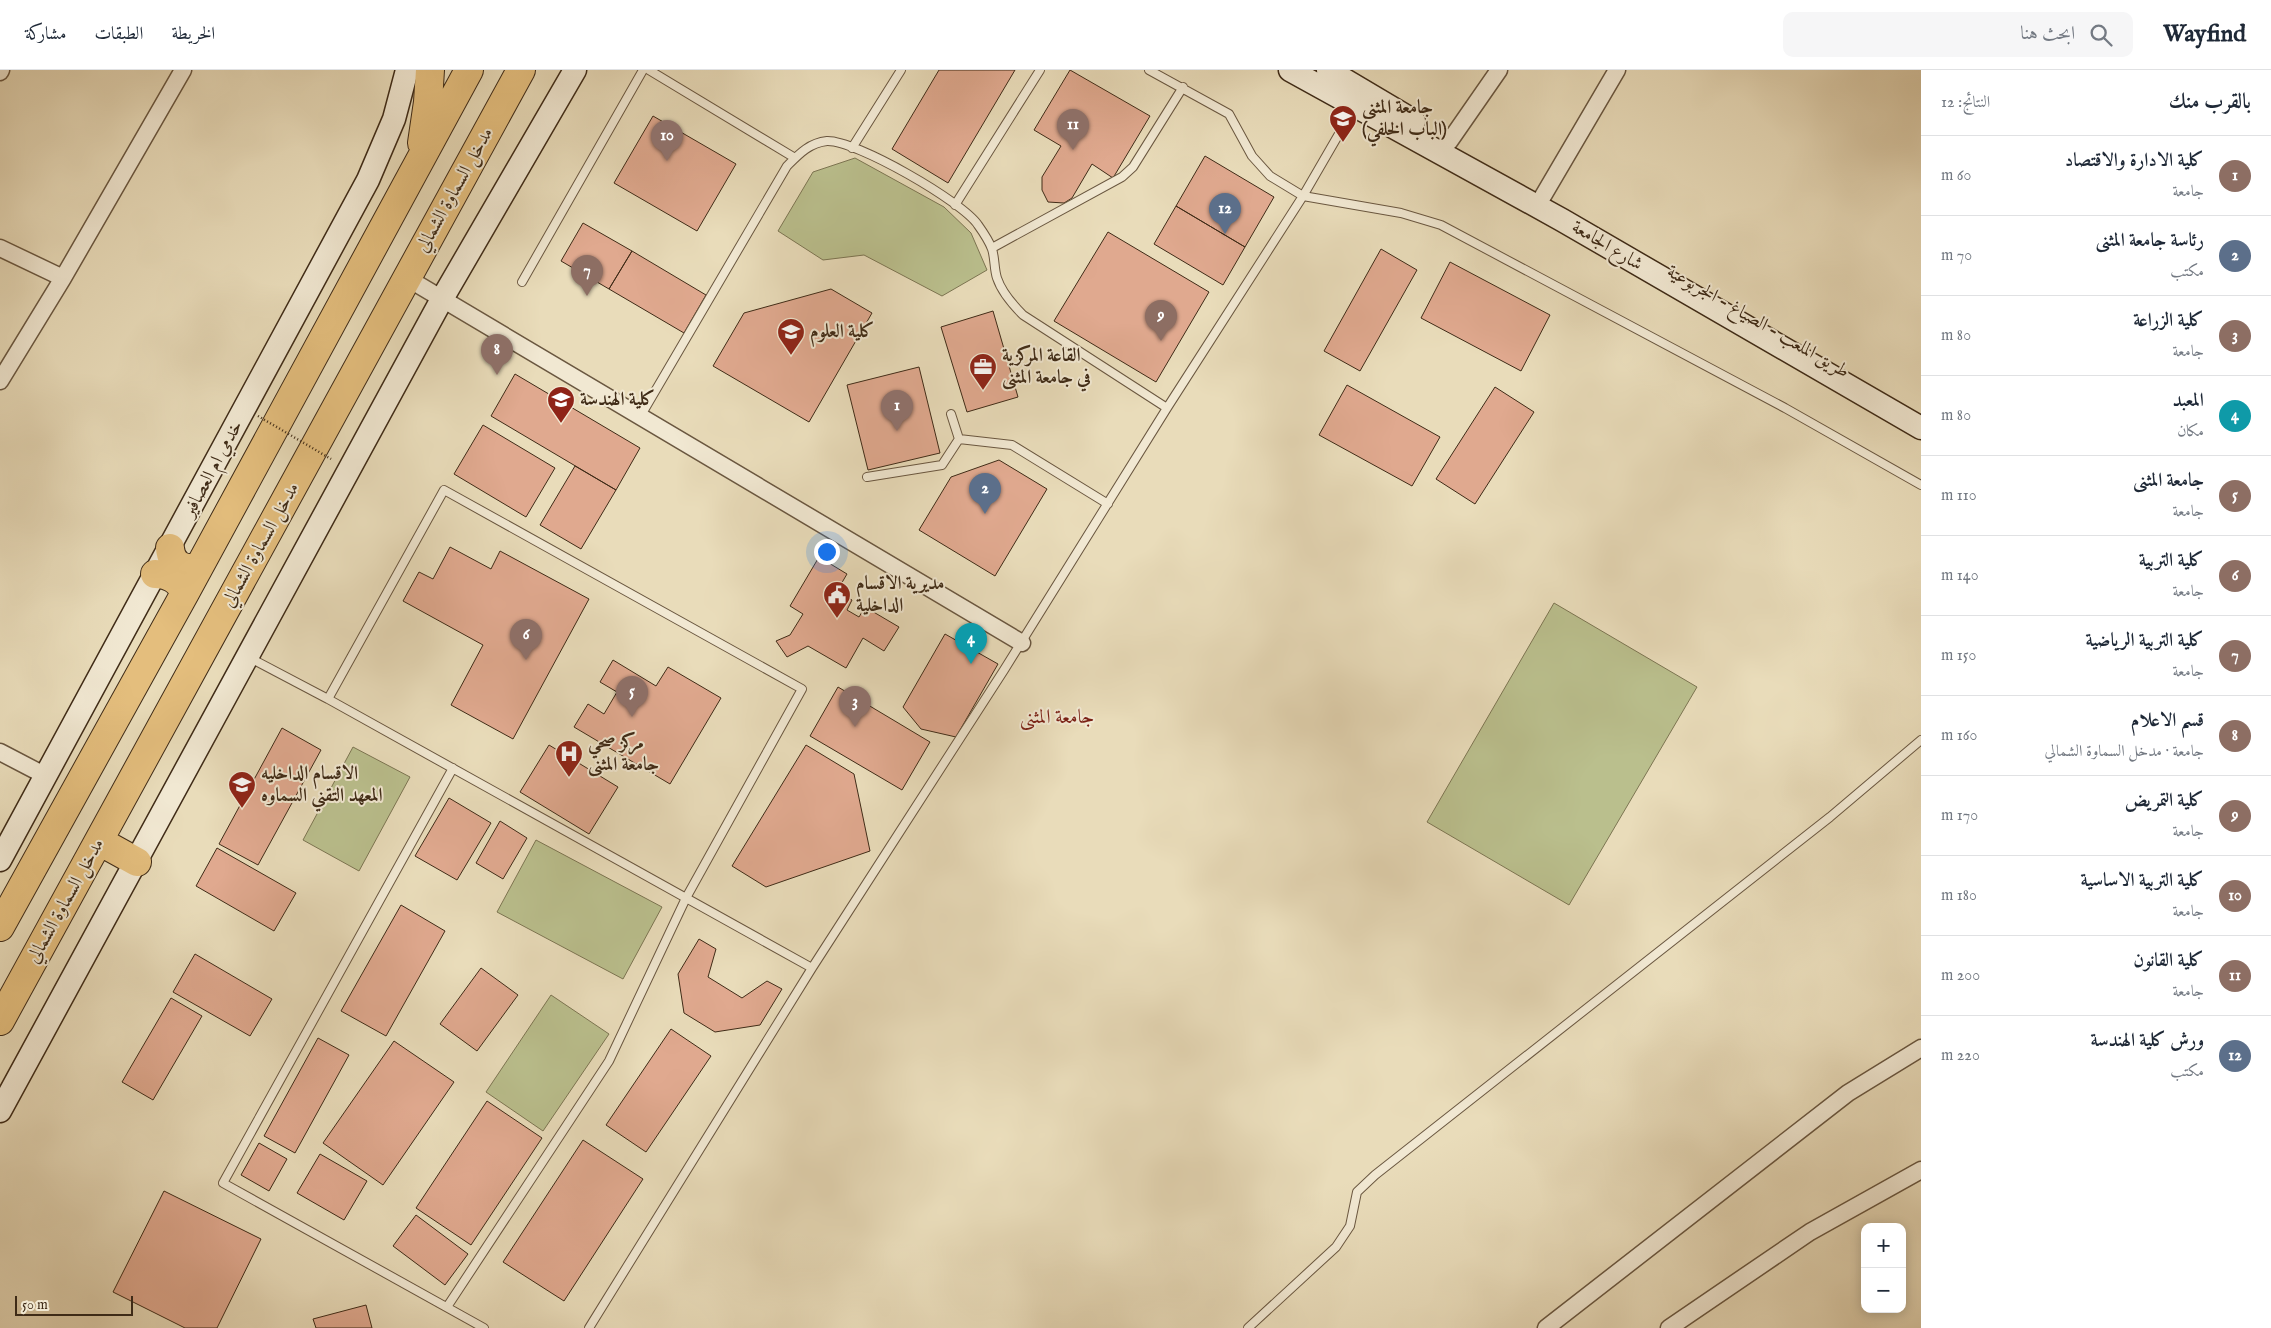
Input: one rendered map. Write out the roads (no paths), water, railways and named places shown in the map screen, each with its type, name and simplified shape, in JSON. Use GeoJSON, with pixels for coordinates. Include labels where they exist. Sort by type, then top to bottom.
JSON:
{"type":"FeatureCollection","features":[{"type":"Feature","properties":{"kind":"highway"},"geometry":{"type":"LineString","coordinates":[[414,171],[425,125],[430,70]]}},
{"type":"Feature","properties":{"kind":"highway"},"geometry":{"type":"LineString","coordinates":[[0,927],[167,567],[199,566],[469,70]]}},
{"type":"Feature","properties":{"kind":"highway","name":"مدخل السماوة الشمالي"},"geometry":{"type":"LineString","coordinates":[[0,1021],[521,70]]}},
{"type":"Feature","properties":{"kind":"highway"},"geometry":{"type":"LineString","coordinates":[[99,841],[137,862]]}},
{"type":"Feature","properties":{"kind":"main road","name":"خدمي ام العصافير"},"geometry":{"type":"LineString","coordinates":[[0,860],[46,776],[167,567],[368,180],[394,119],[407,70]]}},
{"type":"Feature","properties":{"kind":"main road"},"geometry":{"type":"LineString","coordinates":[[0,1111],[442,299],[575,70]]}},
{"type":"Feature","properties":{"kind":"main road","name":"شارع الجامعة"},"geometry":{"type":"LineString","coordinates":[[1290,70],[1323,75],[1562,220],[1921,428]]}},
{"type":"Feature","properties":{"kind":"main road","name":"طريق الملعب - الصياغ - الجربوعية"},"geometry":{"type":"LineString","coordinates":[[1360,98],[1449,142],[1921,416]]}},
{"type":"Feature","properties":{"kind":"street"},"geometry":{"type":"LineString","coordinates":[[0,381],[63,278],[182,70]]}},
{"type":"Feature","properties":{"kind":"street"},"geometry":{"type":"LineString","coordinates":[[1449,142],[1499,70]]}},
{"type":"Feature","properties":{"kind":"street"},"geometry":{"type":"LineString","coordinates":[[1544,196],[1617,70]]}},
{"type":"Feature","properties":{"kind":"street"},"geometry":{"type":"LineString","coordinates":[[0,248],[63,278]]}},
{"type":"Feature","properties":{"kind":"street"},"geometry":{"type":"LineString","coordinates":[[407,278],[1022,642]]}},
{"type":"Feature","properties":{"kind":"street"},"geometry":{"type":"LineString","coordinates":[[0,752],[46,776]]}},
{"type":"Feature","properties":{"kind":"street"},"geometry":{"type":"LineString","coordinates":[[1546,1328],[1848,1092],[1921,1048]]}},
{"type":"Feature","properties":{"kind":"street"},"geometry":{"type":"LineString","coordinates":[[1669,1328],[1810,1232],[1921,1170]]}},
{"type":"Feature","properties":{"kind":"lane"},"geometry":{"type":"LineString","coordinates":[[522,282],[643,70]]}},
{"type":"Feature","properties":{"kind":"lane"},"geometry":{"type":"LineString","coordinates":[[649,70],[795,158]]}},
{"type":"Feature","properties":{"kind":"lane"},"geometry":{"type":"LineString","coordinates":[[852,148],[901,70]]}},
{"type":"Feature","properties":{"kind":"lane"},"geometry":{"type":"LineString","coordinates":[[955,205],[1040,70]]}},
{"type":"Feature","properties":{"kind":"lane"},"geometry":{"type":"LineString","coordinates":[[1149,70],[1229,114],[1252,156],[1270,176],[1303,196],[1401,213],[1441,225],[1785,408],[1921,485]]}},
{"type":"Feature","properties":{"kind":"lane"},"geometry":{"type":"LineString","coordinates":[[992,248],[1122,177],[1133,167],[1183,87]]}},
{"type":"Feature","properties":{"kind":"lane"},"geometry":{"type":"LineString","coordinates":[[589,1328],[812,968],[1022,642],[1167,408],[1303,196],[1360,98]]}},
{"type":"Feature","properties":{"kind":"lane"},"geometry":{"type":"LineString","coordinates":[[640,417],[787,166],[805,148],[828,141],[866,152],[915,177],[955,205],[977,223],[992,248],[997,280],[1010,302],[1023,315],[1167,408]]}},
{"type":"Feature","properties":{"kind":"lane"},"geometry":{"type":"LineString","coordinates":[[951,414],[959,439]]}},
{"type":"Feature","properties":{"kind":"lane"},"geometry":{"type":"LineString","coordinates":[[959,439],[1012,445],[1108,504]]}},
{"type":"Feature","properties":{"kind":"lane"},"geometry":{"type":"LineString","coordinates":[[867,477],[942,465],[959,439]]}},
{"type":"Feature","properties":{"kind":"lane"},"geometry":{"type":"LineString","coordinates":[[328,699],[444,490],[802,689],[686,898],[609,1061],[447,1307]]}},
{"type":"Feature","properties":{"kind":"lane"},"geometry":{"type":"LineString","coordinates":[[248,657],[328,699],[812,968]]}},
{"type":"Feature","properties":{"kind":"lane"},"geometry":{"type":"LineString","coordinates":[[1248,1328],[1336,1246],[1350,1226],[1357,1192],[1375,1175],[1830,817],[1921,740]]}},
{"type":"Feature","properties":{"kind":"lane"},"geometry":{"type":"LineString","coordinates":[[453,768],[223,1183],[484,1328]]}},
{"type":"Feature","properties":{"kind":"place","name":"جامعة المثنى (الباب الخلفي)"},"geometry":{"type":"Point","coordinates":[1343,143]}},
{"type":"Feature","properties":{"kind":"place","name":"كلية القانون"},"geometry":{"type":"Point","coordinates":[1073,150]}},
{"type":"Feature","properties":{"kind":"place","name":"كلية التربية الاساسية"},"geometry":{"type":"Point","coordinates":[667,161]}},
{"type":"Feature","properties":{"kind":"place","name":"ورش كلية الهندسة"},"geometry":{"type":"Point","coordinates":[1225,234]}},
{"type":"Feature","properties":{"kind":"place","name":"كلية التربية الرياضية"},"geometry":{"type":"Point","coordinates":[587,296]}},
{"type":"Feature","properties":{"kind":"place","name":"كلية التمريض"},"geometry":{"type":"Point","coordinates":[1161,341]}},
{"type":"Feature","properties":{"kind":"place","name":"كلية العلوم"},"geometry":{"type":"Point","coordinates":[791,356]}},
{"type":"Feature","properties":{"kind":"place","name":"قسم الاعلام"},"geometry":{"type":"Point","coordinates":[497,375]}},
{"type":"Feature","properties":{"kind":"place","name":"القاعة المركزية في جامعة المثنى"},"geometry":{"type":"Point","coordinates":[983,391]}},
{"type":"Feature","properties":{"kind":"place","name":"كلية الهندسة"},"geometry":{"type":"Point","coordinates":[561,424]}},
{"type":"Feature","properties":{"kind":"place","name":"كلية الادارة والاقتصاد"},"geometry":{"type":"Point","coordinates":[897,431]}},
{"type":"Feature","properties":{"kind":"place","name":"رئاسة جامعة المثنى"},"geometry":{"type":"Point","coordinates":[985,514]}},
{"type":"Feature","properties":{"kind":"place","name":"مديرية الاقسام الداخلية"},"geometry":{"type":"Point","coordinates":[837,619]}},
{"type":"Feature","properties":{"kind":"place","name":"كلية التربية"},"geometry":{"type":"Point","coordinates":[526,660]}},
{"type":"Feature","properties":{"kind":"place","name":"المعبد"},"geometry":{"type":"Point","coordinates":[971,664]}},
{"type":"Feature","properties":{"kind":"place","name":"جامعة المثنى"},"geometry":{"type":"Point","coordinates":[632,717]}},
{"type":"Feature","properties":{"kind":"place","name":"كلية الزراعة"},"geometry":{"type":"Point","coordinates":[855,727]}},
{"type":"Feature","properties":{"kind":"place","name":"مركز صحي جامعة المثنى"},"geometry":{"type":"Point","coordinates":[569,778]}},
{"type":"Feature","properties":{"kind":"place","name":"الاقسام الداخليه المعهد التقني السماوه"},"geometry":{"type":"Point","coordinates":[242,809]}},
{"type":"Feature","properties":{"kind":"district","name":"جامعة المثنى"},"geometry":{"type":"Point","coordinates":[1057,717]}}]}
